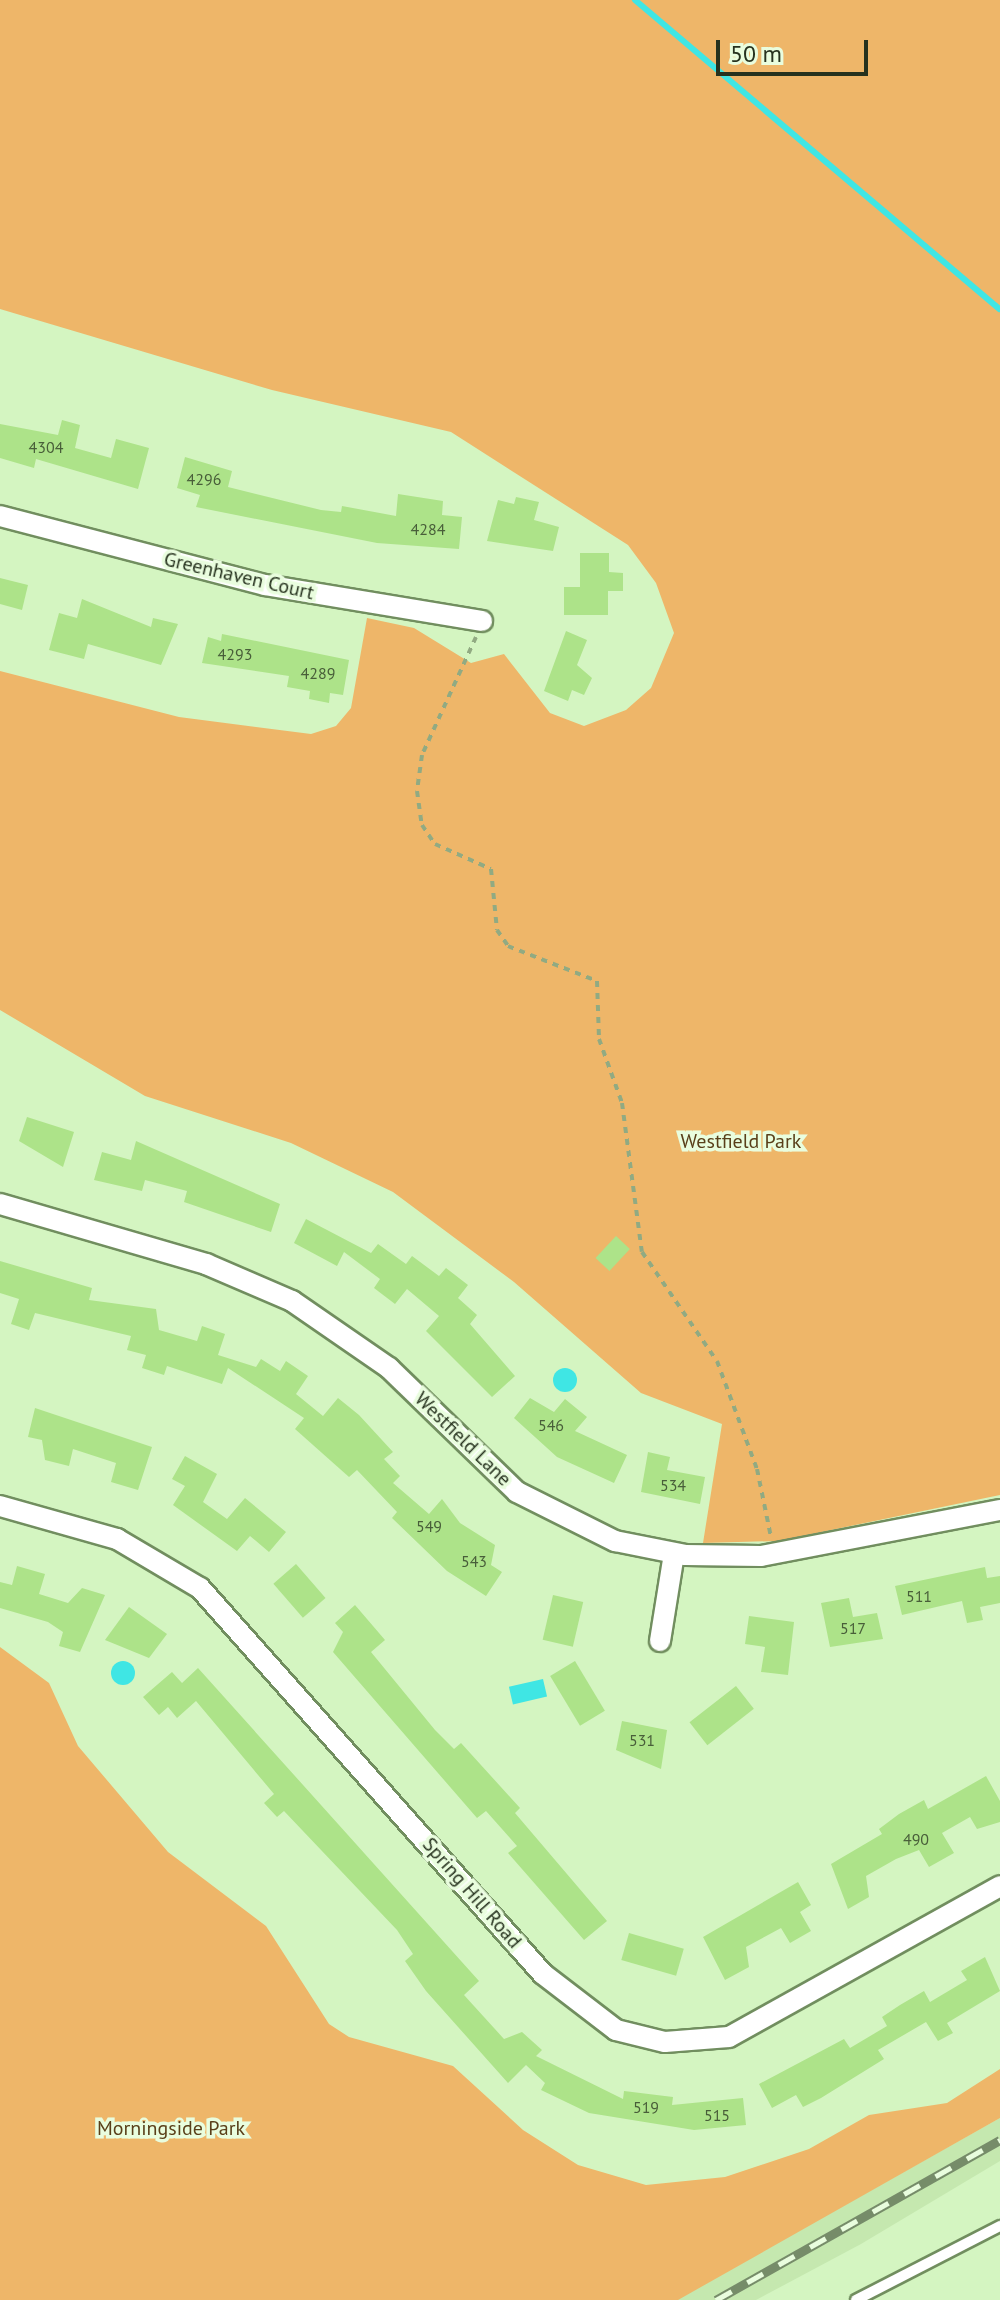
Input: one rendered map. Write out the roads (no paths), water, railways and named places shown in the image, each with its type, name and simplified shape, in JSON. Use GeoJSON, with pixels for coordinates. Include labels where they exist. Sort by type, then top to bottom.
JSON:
{"type":"FeatureCollection","features":[{"type":"Feature","properties":{"kind":"street","name":"Greenhaven Court"},"geometry":{"type":"LineString","coordinates":[[0,516],[265,585],[482,621]]}},
{"type":"Feature","properties":{"kind":"street","name":"Westfield Lane"},"geometry":{"type":"LineString","coordinates":[[0,1204],[206,1264],[276,1293],[378,1358],[529,1500],[604,1538],[674,1554],[773,1555],[1000,1510]]}},
{"type":"Feature","properties":{"kind":"street","name":"Spring Hill Road"},"geometry":{"type":"LineString","coordinates":[[0,1506],[117,1539],[200,1588],[543,1974],[616,2030],[665,2042],[729,2037],[1000,1886]]}},
{"type":"Feature","properties":{"kind":"street"},"geometry":{"type":"LineString","coordinates":[[660,1641],[674,1554]]}},
{"type":"Feature","properties":{"kind":"lane"},"geometry":{"type":"LineString","coordinates":[[856,2300],[1000,2226]]}},
{"type":"Feature","properties":{"kind":"water"},"geometry":{"type":"Polygon","coordinates":[[[565,1368],[573,1372],[577,1380],[573,1388],[565,1392],[557,1388],[553,1380],[557,1372],[565,1368]]]}},
{"type":"Feature","properties":{"kind":"water"},"geometry":{"type":"Polygon","coordinates":[[[123,1661],[132,1664],[135,1673],[132,1682],[123,1685],[114,1682],[111,1673],[114,1664],[123,1661]]]}},
{"type":"Feature","properties":{"kind":"water"},"geometry":{"type":"Polygon","coordinates":[[[543,1679],[547,1697],[513,1704],[509,1687],[543,1679]]]}},
{"type":"Feature","properties":{"kind":"waterway"},"geometry":{"type":"LineString","coordinates":[[635,0],[1000,309]]}},
{"type":"Feature","properties":{"kind":"railway"},"geometry":{"type":"LineString","coordinates":[[716,2300],[1000,2140]]}},
{"type":"Feature","properties":{"kind":"park label","name":"Westfield Park"},"geometry":{"type":"Point","coordinates":[741,1141]}},
{"type":"Feature","properties":{"kind":"park label","name":"Morningside Park"},"geometry":{"type":"Point","coordinates":[171,2128]}}]}
